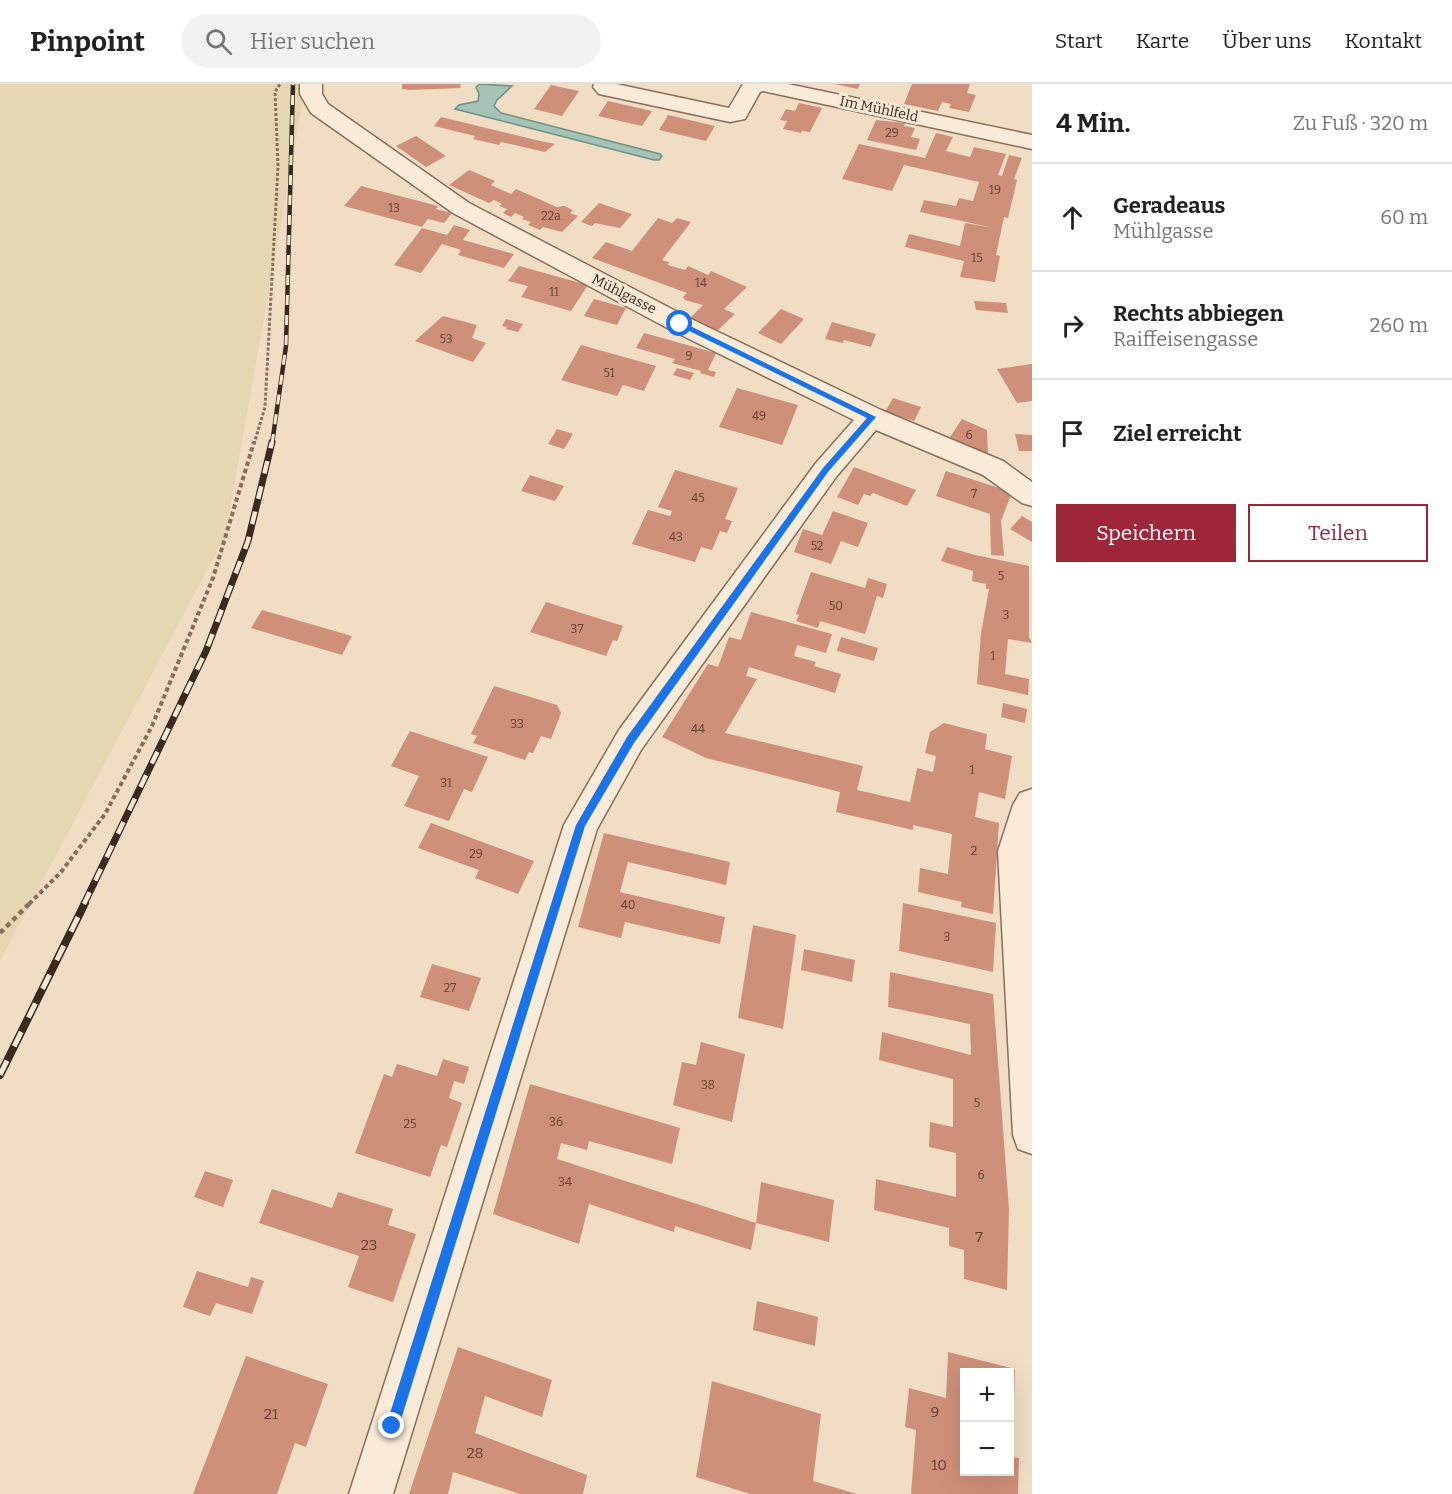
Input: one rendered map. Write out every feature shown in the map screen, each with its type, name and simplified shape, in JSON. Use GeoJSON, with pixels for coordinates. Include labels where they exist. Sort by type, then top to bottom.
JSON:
{"type":"FeatureCollection","features":[{"type":"Feature","properties":{"kind":"street","name":"Mühlgasse"},"geometry":{"type":"LineString","coordinates":[[311,84],[311,94],[319,108],[461,208],[680,324],[872,417],[993,468],[1032,496]]}},
{"type":"Feature","properties":{"kind":"street","name":"Im Mühlfeld"},"geometry":{"type":"LineString","coordinates":[[605,84],[604,87],[607,89],[730,116],[737,114],[752,87],[764,85],[1032,142]]}},
{"type":"Feature","properties":{"kind":"street"},"geometry":{"type":"LineString","coordinates":[[371,1494],[581,825],[644,721],[826,470],[872,417]]}},
{"type":"Feature","properties":{"kind":"street"},"geometry":{"type":"LineString","coordinates":[[1032,803],[1025,814],[1015,851],[1032,1134]]}},
{"type":"Feature","properties":{"kind":"path"},"geometry":{"type":"LineString","coordinates":[[0,933],[61,873],[105,814],[152,726],[213,578],[265,407],[278,166],[275,92],[280,84]]}},
{"type":"Feature","properties":{"kind":"shaded area"},"geometry":{"type":"Polygon","coordinates":[[[0,84],[306,84],[225,536],[0,961],[0,84]]]}},
{"type":"Feature","properties":{"kind":"shaded area"},"geometry":{"type":"Polygon","coordinates":[[[480,84],[512,86],[494,106],[501,113],[662,156],[659,160],[654,160],[455,109],[459,105],[478,101],[479,94],[476,87],[480,84]]]}},
{"type":"Feature","properties":{"kind":"building"},"geometry":{"type":"Polygon","coordinates":[[[402,84],[460,84],[461,88],[410,90],[402,89],[402,84]]]}},
{"type":"Feature","properties":{"kind":"building"},"geometry":{"type":"Polygon","coordinates":[[[834,84],[860,84],[858,89],[834,84]]]}},
{"type":"Feature","properties":{"kind":"building"},"geometry":{"type":"Polygon","coordinates":[[[912,84],[970,84],[967,93],[976,95],[969,112],[949,108],[951,104],[942,102],[938,111],[904,104],[912,84]]]}},
{"type":"Feature","properties":{"kind":"building"},"geometry":{"type":"Polygon","coordinates":[[[551,85],[579,91],[562,116],[534,109],[551,85]]]}},
{"type":"Feature","properties":{"kind":"building"},"geometry":{"type":"Polygon","coordinates":[[[608,101],[652,111],[642,126],[598,116],[608,101]]]}},
{"type":"Feature","properties":{"kind":"building"},"geometry":{"type":"Polygon","coordinates":[[[799,103],[822,108],[810,132],[802,131],[801,133],[783,129],[787,121],[780,120],[786,109],[795,111],[799,103]]]}},
{"type":"Feature","properties":{"kind":"building"},"geometry":{"type":"Polygon","coordinates":[[[668,115],[715,126],[706,141],[659,130],[668,115]]]}},
{"type":"Feature","properties":{"kind":"building"},"geometry":{"type":"Polygon","coordinates":[[[441,117],[555,144],[545,152],[501,142],[499,145],[473,139],[475,136],[434,126],[441,117]]]}},
{"type":"Feature","properties":{"kind":"building"},"geometry":{"type":"Polygon","coordinates":[[[876,120],[905,123],[904,126],[915,128],[911,137],[920,139],[916,150],[867,140],[876,120]]]}},
{"type":"Feature","properties":{"kind":"building"},"geometry":{"type":"Polygon","coordinates":[[[936,133],[953,137],[946,151],[970,157],[974,147],[1006,154],[998,175],[1002,176],[1009,155],[1022,158],[1014,179],[1017,180],[1008,218],[1004,217],[996,255],[1000,256],[995,282],[960,277],[964,261],[905,247],[909,234],[960,246],[965,223],[994,228],[920,212],[924,200],[956,206],[959,198],[973,201],[979,182],[904,165],[892,191],[842,179],[859,144],[925,158],[936,133]]]}},
{"type":"Feature","properties":{"kind":"building"},"geometry":{"type":"Polygon","coordinates":[[[416,136],[446,156],[426,167],[396,146],[416,136]]]}},
{"type":"Feature","properties":{"kind":"building"},"geometry":{"type":"Polygon","coordinates":[[[469,170],[495,181],[491,185],[511,194],[516,189],[557,207],[564,206],[573,210],[570,213],[578,216],[562,232],[543,227],[540,230],[528,225],[531,222],[522,219],[524,217],[515,213],[511,217],[503,213],[507,209],[499,206],[502,204],[494,200],[489,203],[449,185],[469,170]]]}},
{"type":"Feature","properties":{"kind":"building"},"geometry":{"type":"Polygon","coordinates":[[[361,186],[438,206],[436,209],[452,213],[444,223],[428,219],[422,227],[344,206],[361,186]]]}},
{"type":"Feature","properties":{"kind":"building"},"geometry":{"type":"Polygon","coordinates":[[[599,203],[632,214],[620,228],[595,223],[592,226],[581,222],[599,203]]]}},
{"type":"Feature","properties":{"kind":"building"},"geometry":{"type":"Polygon","coordinates":[[[658,218],[672,223],[677,218],[691,222],[662,260],[669,262],[668,265],[685,270],[688,266],[708,275],[711,271],[747,287],[724,309],[735,314],[716,332],[689,319],[703,305],[685,300],[683,297],[687,293],[592,258],[606,242],[632,251],[658,218]]]}},
{"type":"Feature","properties":{"kind":"building"},"geometry":{"type":"Polygon","coordinates":[[[454,225],[470,230],[463,240],[514,254],[504,268],[458,255],[461,250],[442,244],[421,273],[394,265],[422,228],[447,235],[454,225]]]}},
{"type":"Feature","properties":{"kind":"building"},"geometry":{"type":"Polygon","coordinates":[[[519,266],[588,285],[571,311],[521,297],[528,286],[508,281],[519,266]]]}},
{"type":"Feature","properties":{"kind":"building"},"geometry":{"type":"Polygon","coordinates":[[[594,299],[626,308],[617,325],[584,316],[594,299]]]}},
{"type":"Feature","properties":{"kind":"building"},"geometry":{"type":"Polygon","coordinates":[[[974,301],[1006,303],[1008,313],[976,310],[974,301]]]}},
{"type":"Feature","properties":{"kind":"building"},"geometry":{"type":"Polygon","coordinates":[[[781,309],[804,319],[781,344],[758,333],[781,309]]]}},
{"type":"Feature","properties":{"kind":"building"},"geometry":{"type":"Polygon","coordinates":[[[443,316],[477,325],[472,338],[486,343],[473,362],[415,341],[443,316]]]}},
{"type":"Feature","properties":{"kind":"building"},"geometry":{"type":"Polygon","coordinates":[[[506,319],[523,324],[518,332],[506,329],[507,327],[502,326],[506,319]]]}},
{"type":"Feature","properties":{"kind":"building"},"geometry":{"type":"Polygon","coordinates":[[[832,322],[876,334],[871,347],[844,340],[843,343],[825,339],[832,322]]]}},
{"type":"Feature","properties":{"kind":"building"},"geometry":{"type":"Polygon","coordinates":[[[644,333],[716,353],[708,370],[716,372],[714,377],[672,363],[675,359],[636,348],[644,333]]]}},
{"type":"Feature","properties":{"kind":"building"},"geometry":{"type":"Polygon","coordinates":[[[581,345],[656,366],[644,391],[623,385],[617,396],[561,380],[581,345]]]}},
{"type":"Feature","properties":{"kind":"building"},"geometry":{"type":"Polygon","coordinates":[[[1032,364],[1032,401],[1017,403],[997,369],[1032,364]]]}},
{"type":"Feature","properties":{"kind":"building"},"geometry":{"type":"Polygon","coordinates":[[[677,368],[694,373],[690,380],[673,375],[677,368]]]}},
{"type":"Feature","properties":{"kind":"building"},"geometry":{"type":"Polygon","coordinates":[[[737,388],[798,405],[782,445],[719,427],[737,388]]]}},
{"type":"Feature","properties":{"kind":"building"},"geometry":{"type":"Polygon","coordinates":[[[893,398],[921,407],[914,421],[885,412],[893,398]]]}},
{"type":"Feature","properties":{"kind":"building"},"geometry":{"type":"Polygon","coordinates":[[[962,419],[987,430],[988,457],[948,440],[962,419]]]}},
{"type":"Feature","properties":{"kind":"building"},"geometry":{"type":"Polygon","coordinates":[[[557,429],[573,434],[564,449],[548,444],[557,429]]]}},
{"type":"Feature","properties":{"kind":"building"},"geometry":{"type":"Polygon","coordinates":[[[1015,434],[1032,435],[1032,451],[1019,451],[1015,434]]]}},
{"type":"Feature","properties":{"kind":"building"},"geometry":{"type":"Polygon","coordinates":[[[854,467],[916,490],[907,506],[873,493],[870,496],[864,494],[858,505],[837,497],[854,467]]]}},
{"type":"Feature","properties":{"kind":"building"},"geometry":{"type":"Polygon","coordinates":[[[675,470],[738,488],[725,519],[732,521],[727,533],[720,531],[712,550],[701,547],[695,562],[632,544],[648,510],[670,516],[672,511],[658,507],[675,470]]]}},
{"type":"Feature","properties":{"kind":"building"},"geometry":{"type":"Polygon","coordinates":[[[946,471],[1012,492],[1001,521],[1004,556],[991,555],[990,514],[936,496],[946,471]]]}},
{"type":"Feature","properties":{"kind":"building"},"geometry":{"type":"Polygon","coordinates":[[[530,475],[564,486],[555,501],[521,491],[530,475]]]}},
{"type":"Feature","properties":{"kind":"building"},"geometry":{"type":"Polygon","coordinates":[[[833,511],[868,523],[858,547],[841,541],[831,564],[794,552],[803,529],[822,535],[833,511]]]}},
{"type":"Feature","properties":{"kind":"building"},"geometry":{"type":"Polygon","coordinates":[[[1022,516],[1032,522],[1032,542],[1010,529],[1022,516]]]}},
{"type":"Feature","properties":{"kind":"building"},"geometry":{"type":"Polygon","coordinates":[[[947,547],[1029,566],[1029,637],[1032,643],[1008,639],[1005,674],[1029,679],[1028,695],[977,684],[981,633],[989,589],[986,589],[986,584],[972,581],[973,571],[941,561],[947,547]]]}},
{"type":"Feature","properties":{"kind":"building"},"geometry":{"type":"Polygon","coordinates":[[[811,572],[865,588],[868,578],[887,584],[883,598],[877,596],[865,634],[820,621],[818,628],[796,621],[799,615],[796,614],[811,572]]]}},
{"type":"Feature","properties":{"kind":"building"},"geometry":{"type":"Polygon","coordinates":[[[546,602],[623,626],[617,641],[613,640],[606,656],[530,632],[546,602]]]}},
{"type":"Feature","properties":{"kind":"building"},"geometry":{"type":"Polygon","coordinates":[[[262,610],[352,636],[342,655],[251,628],[262,610]]]}},
{"type":"Feature","properties":{"kind":"building"},"geometry":{"type":"Polygon","coordinates":[[[751,612],[832,634],[826,653],[797,645],[794,656],[816,662],[814,666],[841,674],[835,693],[749,667],[746,676],[757,679],[725,733],[863,766],[857,790],[910,802],[917,768],[933,772],[936,756],[925,753],[930,732],[944,723],[987,734],[985,749],[1012,756],[1005,799],[979,792],[975,817],[999,823],[993,914],[961,907],[962,902],[918,892],[920,868],[948,874],[952,834],[913,825],[913,830],[836,812],[840,792],[706,758],[662,737],[708,664],[718,667],[729,637],[741,640],[751,612]]]}},
{"type":"Feature","properties":{"kind":"building"},"geometry":{"type":"Polygon","coordinates":[[[841,637],[878,648],[874,661],[837,651],[841,637]]]}},
{"type":"Feature","properties":{"kind":"building"},"geometry":{"type":"Polygon","coordinates":[[[494,686],[557,705],[561,713],[551,739],[541,736],[533,753],[529,752],[525,760],[473,743],[477,736],[471,734],[494,686]]]}},
{"type":"Feature","properties":{"kind":"building"},"geometry":{"type":"Polygon","coordinates":[[[1003,703],[1027,709],[1025,723],[1001,717],[1003,703]]]}},
{"type":"Feature","properties":{"kind":"building"},"geometry":{"type":"Polygon","coordinates":[[[410,731],[488,757],[472,792],[464,789],[449,821],[404,806],[419,776],[391,766],[410,731]]]}},
{"type":"Feature","properties":{"kind":"building"},"geometry":{"type":"Polygon","coordinates":[[[431,823],[534,861],[518,894],[475,878],[479,870],[418,848],[431,823]]]}},
{"type":"Feature","properties":{"kind":"building"},"geometry":{"type":"Polygon","coordinates":[[[604,833],[730,862],[726,885],[628,862],[620,892],[725,917],[720,944],[625,922],[621,938],[578,927],[604,833]]]}},
{"type":"Feature","properties":{"kind":"building"},"geometry":{"type":"Polygon","coordinates":[[[903,903],[996,923],[993,972],[899,951],[903,903]]]}},
{"type":"Feature","properties":{"kind":"building"},"geometry":{"type":"Polygon","coordinates":[[[753,925],[796,935],[783,1029],[738,1018],[753,925]]]}},
{"type":"Feature","properties":{"kind":"building"},"geometry":{"type":"Polygon","coordinates":[[[804,949],[855,960],[852,982],[801,970],[804,949]]]}},
{"type":"Feature","properties":{"kind":"building"},"geometry":{"type":"Polygon","coordinates":[[[432,964],[481,978],[469,1011],[420,997],[432,964]]]}},
{"type":"Feature","properties":{"kind":"building"},"geometry":{"type":"Polygon","coordinates":[[[890,972],[993,994],[1009,1209],[1007,1290],[964,1279],[964,1250],[949,1246],[949,1228],[874,1210],[876,1179],[956,1197],[956,1153],[929,1147],[930,1122],[953,1127],[953,1079],[879,1060],[882,1032],[971,1055],[970,1024],[888,1007],[890,972]]]}},
{"type":"Feature","properties":{"kind":"building"},"geometry":{"type":"Polygon","coordinates":[[[701,1042],[745,1054],[732,1122],[673,1105],[682,1062],[696,1065],[701,1042]]]}},
{"type":"Feature","properties":{"kind":"building"},"geometry":{"type":"Polygon","coordinates":[[[443,1059],[469,1067],[464,1084],[454,1081],[449,1098],[462,1103],[447,1147],[441,1145],[430,1177],[355,1153],[384,1074],[392,1077],[397,1064],[437,1076],[443,1059]]]}},
{"type":"Feature","properties":{"kind":"building"},"geometry":{"type":"Polygon","coordinates":[[[530,1084],[680,1128],[672,1164],[589,1141],[587,1150],[561,1143],[557,1159],[756,1223],[751,1250],[675,1226],[674,1232],[589,1204],[579,1244],[493,1214],[530,1084]]]}},
{"type":"Feature","properties":{"kind":"building"},"geometry":{"type":"Polygon","coordinates":[[[205,1171],[233,1180],[223,1207],[194,1197],[205,1171]]]}},
{"type":"Feature","properties":{"kind":"building"},"geometry":{"type":"Polygon","coordinates":[[[761,1182],[834,1200],[829,1242],[756,1223],[761,1182]]]}},
{"type":"Feature","properties":{"kind":"building"},"geometry":{"type":"Polygon","coordinates":[[[272,1189],[332,1208],[338,1192],[393,1209],[388,1225],[416,1234],[393,1302],[348,1287],[359,1256],[259,1223],[272,1189]]]}},
{"type":"Feature","properties":{"kind":"building"},"geometry":{"type":"Polygon","coordinates":[[[197,1271],[248,1287],[251,1277],[264,1281],[252,1314],[216,1303],[210,1316],[183,1307],[197,1271]]]}},
{"type":"Feature","properties":{"kind":"building"},"geometry":{"type":"Polygon","coordinates":[[[757,1301],[818,1317],[815,1346],[753,1330],[757,1301]]]}},
{"type":"Feature","properties":{"kind":"building"},"geometry":{"type":"Polygon","coordinates":[[[458,1347],[552,1380],[542,1417],[485,1396],[475,1433],[587,1475],[583,1494],[520,1494],[453,1472],[448,1494],[409,1494],[458,1347]]]}},
{"type":"Feature","properties":{"kind":"building"},"geometry":{"type":"Polygon","coordinates":[[[948,1352],[1011,1368],[960,1368],[960,1476],[1014,1476],[1014,1457],[1019,1458],[1018,1494],[911,1494],[916,1430],[905,1427],[909,1388],[946,1398],[948,1352]]]}},
{"type":"Feature","properties":{"kind":"building"},"geometry":{"type":"Polygon","coordinates":[[[246,1356],[328,1384],[306,1447],[295,1443],[277,1494],[193,1494],[246,1356]]]}},
{"type":"Feature","properties":{"kind":"building"},"geometry":{"type":"Polygon","coordinates":[[[712,1381],[821,1414],[813,1481],[857,1494],[750,1494],[696,1477],[712,1381]]]}},
{"type":"Feature","properties":{"kind":"railway"},"geometry":{"type":"LineString","coordinates":[[272,444],[286,346],[293,84]]}},
{"type":"Feature","properties":{"kind":"railway"},"geometry":{"type":"LineString","coordinates":[[84,904],[206,651],[248,541],[272,442]]}},
{"type":"Feature","properties":{"kind":"railway"},"geometry":{"type":"LineString","coordinates":[[0,1075],[85,903]]}},
{"type":"Feature","properties":{"kind":"route"},"geometry":{"type":"LineString","coordinates":[[392,1426],[581,825],[630,740],[826,470],[872,417],[680,324]]}}]}
